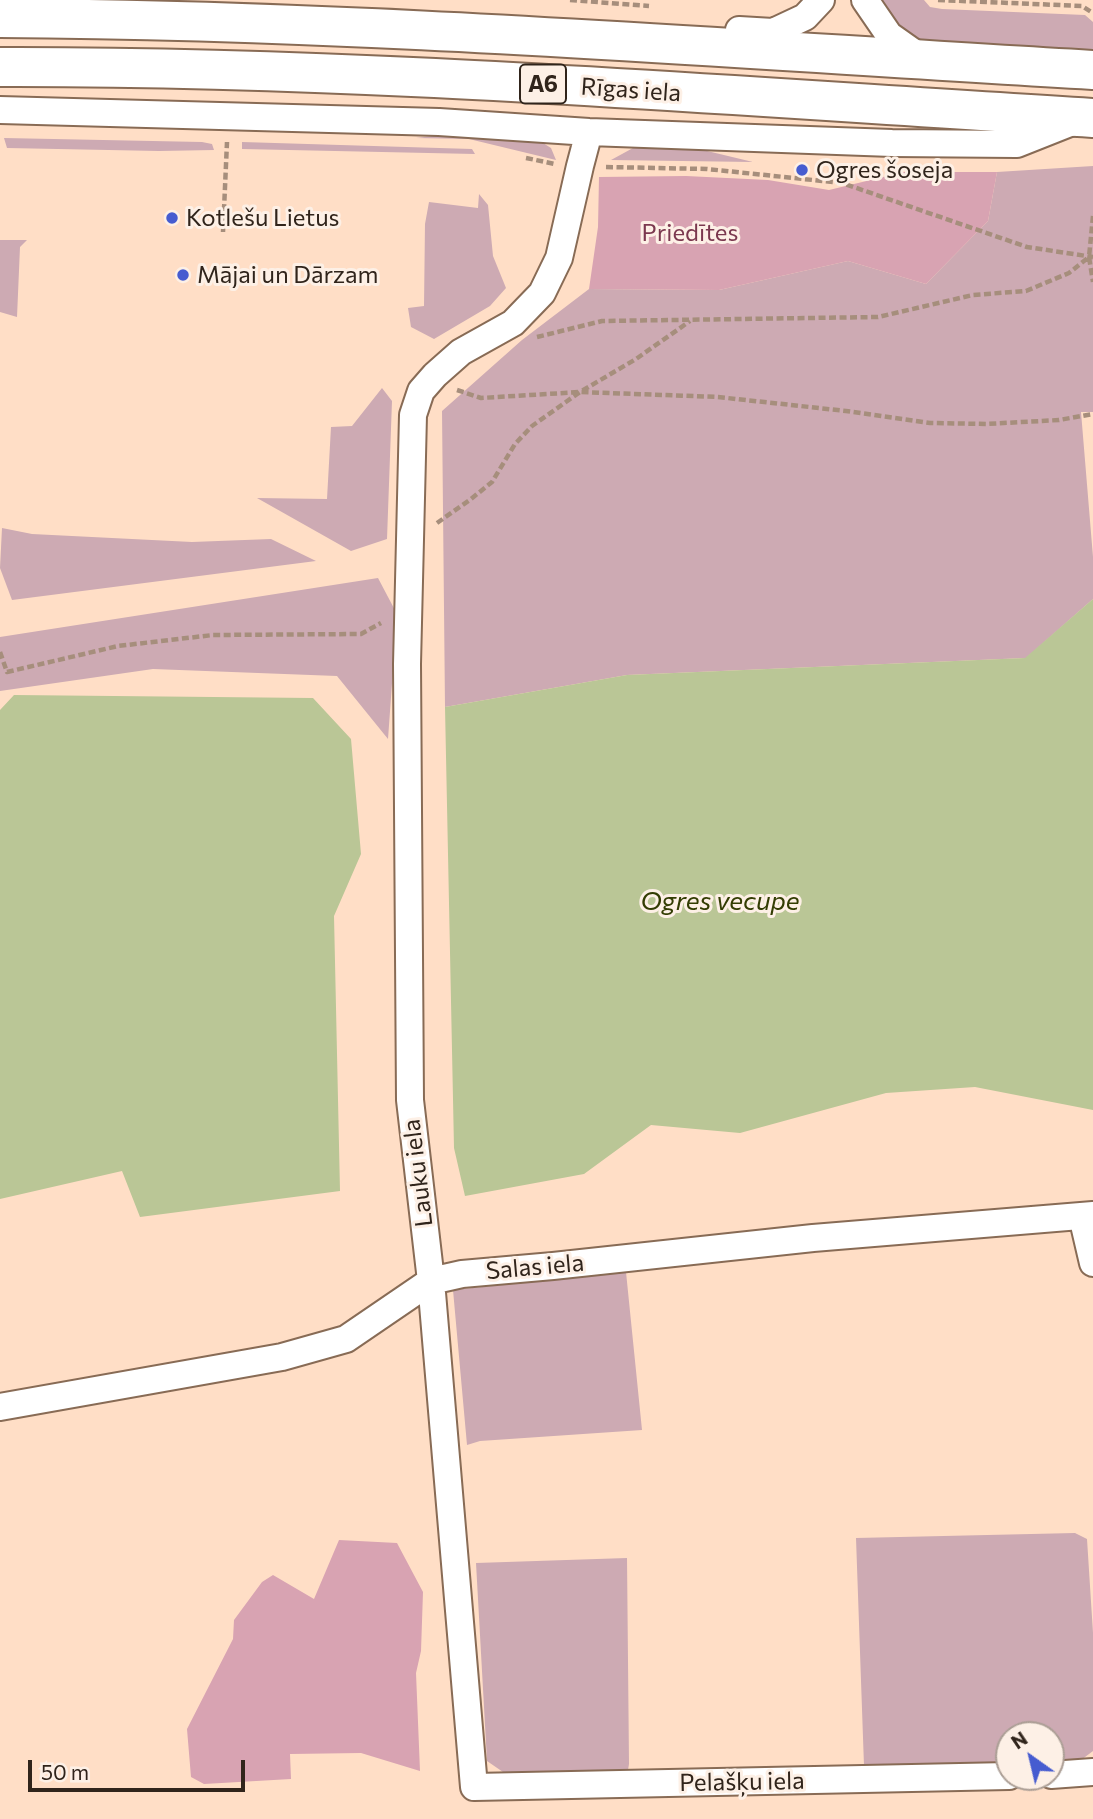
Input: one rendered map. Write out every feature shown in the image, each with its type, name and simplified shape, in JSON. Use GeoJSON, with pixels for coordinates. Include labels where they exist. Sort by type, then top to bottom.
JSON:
{"type":"FeatureCollection","features":[{"type":"Feature","properties":{"kind":"highway","name":"Rīgas iela"},"geometry":{"type":"LineString","coordinates":[[0,18],[411,29],[1093,70]]}},
{"type":"Feature","properties":{"kind":"highway","name":"Rīgas iela"},"geometry":{"type":"LineString","coordinates":[[0,68],[98,67],[417,76],[1089,118]]}},
{"type":"Feature","properties":{"kind":"street"},"geometry":{"type":"LineString","coordinates":[[628,41],[669,26],[773,32],[805,17],[821,0]]}},
{"type":"Feature","properties":{"kind":"street"},"geometry":{"type":"LineString","coordinates":[[865,0],[888,35],[924,60]]}},
{"type":"Feature","properties":{"kind":"street"},"geometry":{"type":"LineString","coordinates":[[0,110],[425,121],[589,132],[892,143],[1017,144],[1089,118]]}},
{"type":"Feature","properties":{"kind":"street","name":"Lauku iela"},"geometry":{"type":"LineString","coordinates":[[474,1787],[432,1281],[410,1100],[407,677],[413,415],[421,391],[435,375],[461,352],[513,323],[542,293],[559,258],[589,132]]}},
{"type":"Feature","properties":{"kind":"street"},"geometry":{"type":"LineString","coordinates":[[1088,1215],[1093,1263]]}},
{"type":"Feature","properties":{"kind":"street","name":"Salas iela"},"geometry":{"type":"LineString","coordinates":[[0,1407],[282,1357],[346,1339],[432,1281],[462,1274],[800,1239],[1088,1215]]}},
{"type":"Feature","properties":{"kind":"street"},"geometry":{"type":"LineString","coordinates":[[1065,1775],[1093,1772]]}},
{"type":"Feature","properties":{"kind":"street","name":"Pelašķu iela"},"geometry":{"type":"LineString","coordinates":[[474,1787],[995,1776]]}},
{"type":"Feature","properties":{"kind":"path"},"geometry":{"type":"LineString","coordinates":[[570,0],[651,6]]}},
{"type":"Feature","properties":{"kind":"path"},"geometry":{"type":"LineString","coordinates":[[938,0],[1082,6],[1093,13]]}},
{"type":"Feature","properties":{"kind":"path"},"geometry":{"type":"LineString","coordinates":[[223,232],[227,136]]}},
{"type":"Feature","properties":{"kind":"path"},"geometry":{"type":"LineString","coordinates":[[580,166],[707,169],[842,183],[1027,247],[1092,257]]}},
{"type":"Feature","properties":{"kind":"path"},"geometry":{"type":"LineString","coordinates":[[1093,216],[1093,282]]}},
{"type":"Feature","properties":{"kind":"path"},"geometry":{"type":"LineString","coordinates":[[513,323],[537,337],[602,321],[878,317],[973,295],[1026,291],[1069,273],[1092,257]]}},
{"type":"Feature","properties":{"kind":"path"},"geometry":{"type":"LineString","coordinates":[[408,552],[436,524],[492,482],[515,444],[532,426],[691,321]]}},
{"type":"Feature","properties":{"kind":"path"},"geometry":{"type":"LineString","coordinates":[[435,375],[449,388],[481,398],[580,392],[718,397],[930,423],[1010,423],[1059,420],[1093,414]]}},
{"type":"Feature","properties":{"kind":"path"},"geometry":{"type":"LineString","coordinates":[[0,652],[7,672],[118,646],[213,635],[361,635],[385,621]]}},
{"type":"Feature","properties":{"kind":"shaded area"},"geometry":{"type":"Polygon","coordinates":[[[875,0],[924,0],[930,7],[942,9],[1085,15],[1093,22],[1093,56],[935,47],[914,39],[888,22],[875,0]]]}},
{"type":"Feature","properties":{"kind":"shaded area"},"geometry":{"type":"Polygon","coordinates":[[[468,132],[535,138],[551,148],[556,160],[469,139],[416,138],[468,132]]]}},
{"type":"Feature","properties":{"kind":"shaded area"},"geometry":{"type":"Polygon","coordinates":[[[4,138],[202,142],[212,144],[214,150],[7,148],[4,138]]]}},
{"type":"Feature","properties":{"kind":"shaded area"},"geometry":{"type":"Polygon","coordinates":[[[242,142],[472,149],[475,154],[242,149],[242,142]]]}},
{"type":"Feature","properties":{"kind":"shaded area"},"geometry":{"type":"Polygon","coordinates":[[[664,143],[753,162],[611,160],[633,148],[664,143]]]}},
{"type":"Feature","properties":{"kind":"shaded area"},"geometry":{"type":"Polygon","coordinates":[[[1093,166],[1093,412],[1081,412],[1093,557],[1093,599],[1026,658],[627,675],[445,707],[442,411],[522,340],[589,289],[719,290],[848,261],[926,284],[988,221],[997,172],[1093,166]]]}},
{"type":"Feature","properties":{"kind":"shaded area"},"geometry":{"type":"Polygon","coordinates":[[[479,194],[488,205],[493,256],[506,288],[490,306],[434,339],[411,327],[408,308],[424,306],[425,224],[429,202],[478,208],[479,194]]]}},
{"type":"Feature","properties":{"kind":"shaded area"},"geometry":{"type":"Polygon","coordinates":[[[0,240],[27,240],[20,247],[17,317],[0,312],[0,240]]]}},
{"type":"Feature","properties":{"kind":"shaded area"},"geometry":{"type":"Polygon","coordinates":[[[382,388],[392,401],[387,539],[351,551],[257,498],[327,499],[331,427],[352,426],[382,388]]]}},
{"type":"Feature","properties":{"kind":"shaded area"},"geometry":{"type":"Polygon","coordinates":[[[2,528],[32,534],[192,542],[271,539],[316,561],[12,600],[0,568],[2,528]]]}},
{"type":"Feature","properties":{"kind":"shaded area"},"geometry":{"type":"Polygon","coordinates":[[[378,578],[397,614],[388,739],[337,676],[153,669],[0,691],[0,637],[378,578]]]}},
{"type":"Feature","properties":{"kind":"shaded area"},"geometry":{"type":"Polygon","coordinates":[[[626,1272],[642,1430],[480,1441],[467,1445],[453,1290],[626,1272]]]}},
{"type":"Feature","properties":{"kind":"shaded area"},"geometry":{"type":"Polygon","coordinates":[[[1075,1533],[1087,1539],[1093,1633],[1093,1751],[1073,1766],[1065,1766],[1065,1721],[995,1721],[995,1766],[864,1766],[856,1538],[1075,1533]]]}},
{"type":"Feature","properties":{"kind":"shaded area"},"geometry":{"type":"Polygon","coordinates":[[[627,1558],[628,1770],[503,1772],[487,1761],[476,1563],[627,1558]]]}},
{"type":"Feature","properties":{"kind":"green space","name":"Priedītes"},"geometry":{"type":"Polygon","coordinates":[[[904,172],[997,172],[988,221],[926,284],[848,261],[719,290],[589,289],[598,227],[599,177],[686,176],[768,180],[829,190],[904,172]]]}},
{"type":"Feature","properties":{"kind":"green space"},"geometry":{"type":"Polygon","coordinates":[[[339,1540],[397,1543],[423,1592],[421,1651],[416,1673],[420,1771],[361,1753],[290,1754],[291,1779],[204,1784],[191,1777],[187,1729],[233,1639],[234,1620],[262,1582],[273,1575],[314,1599],[339,1540]]]}},
{"type":"Feature","properties":{"kind":"water","name":"Ogres vecupe"},"geometry":{"type":"Polygon","coordinates":[[[1093,599],[1093,1110],[975,1087],[886,1093],[740,1133],[651,1125],[584,1174],[465,1196],[454,1148],[445,707],[627,675],[1025,658],[1093,599]]]}},
{"type":"Feature","properties":{"kind":"water"},"geometry":{"type":"Polygon","coordinates":[[[14,695],[313,698],[351,739],[361,854],[334,916],[340,1191],[140,1217],[122,1171],[0,1199],[0,710],[14,695]]]}},
{"type":"Feature","properties":{"kind":"place","name":"Ogres šoseja"},"geometry":{"type":"Point","coordinates":[802,170]}},
{"type":"Feature","properties":{"kind":"place","name":"Kotlešu Lietus"},"geometry":{"type":"Point","coordinates":[172,218]}},
{"type":"Feature","properties":{"kind":"place","name":"Mājai un Dārzam"},"geometry":{"type":"Point","coordinates":[183,275]}}]}
